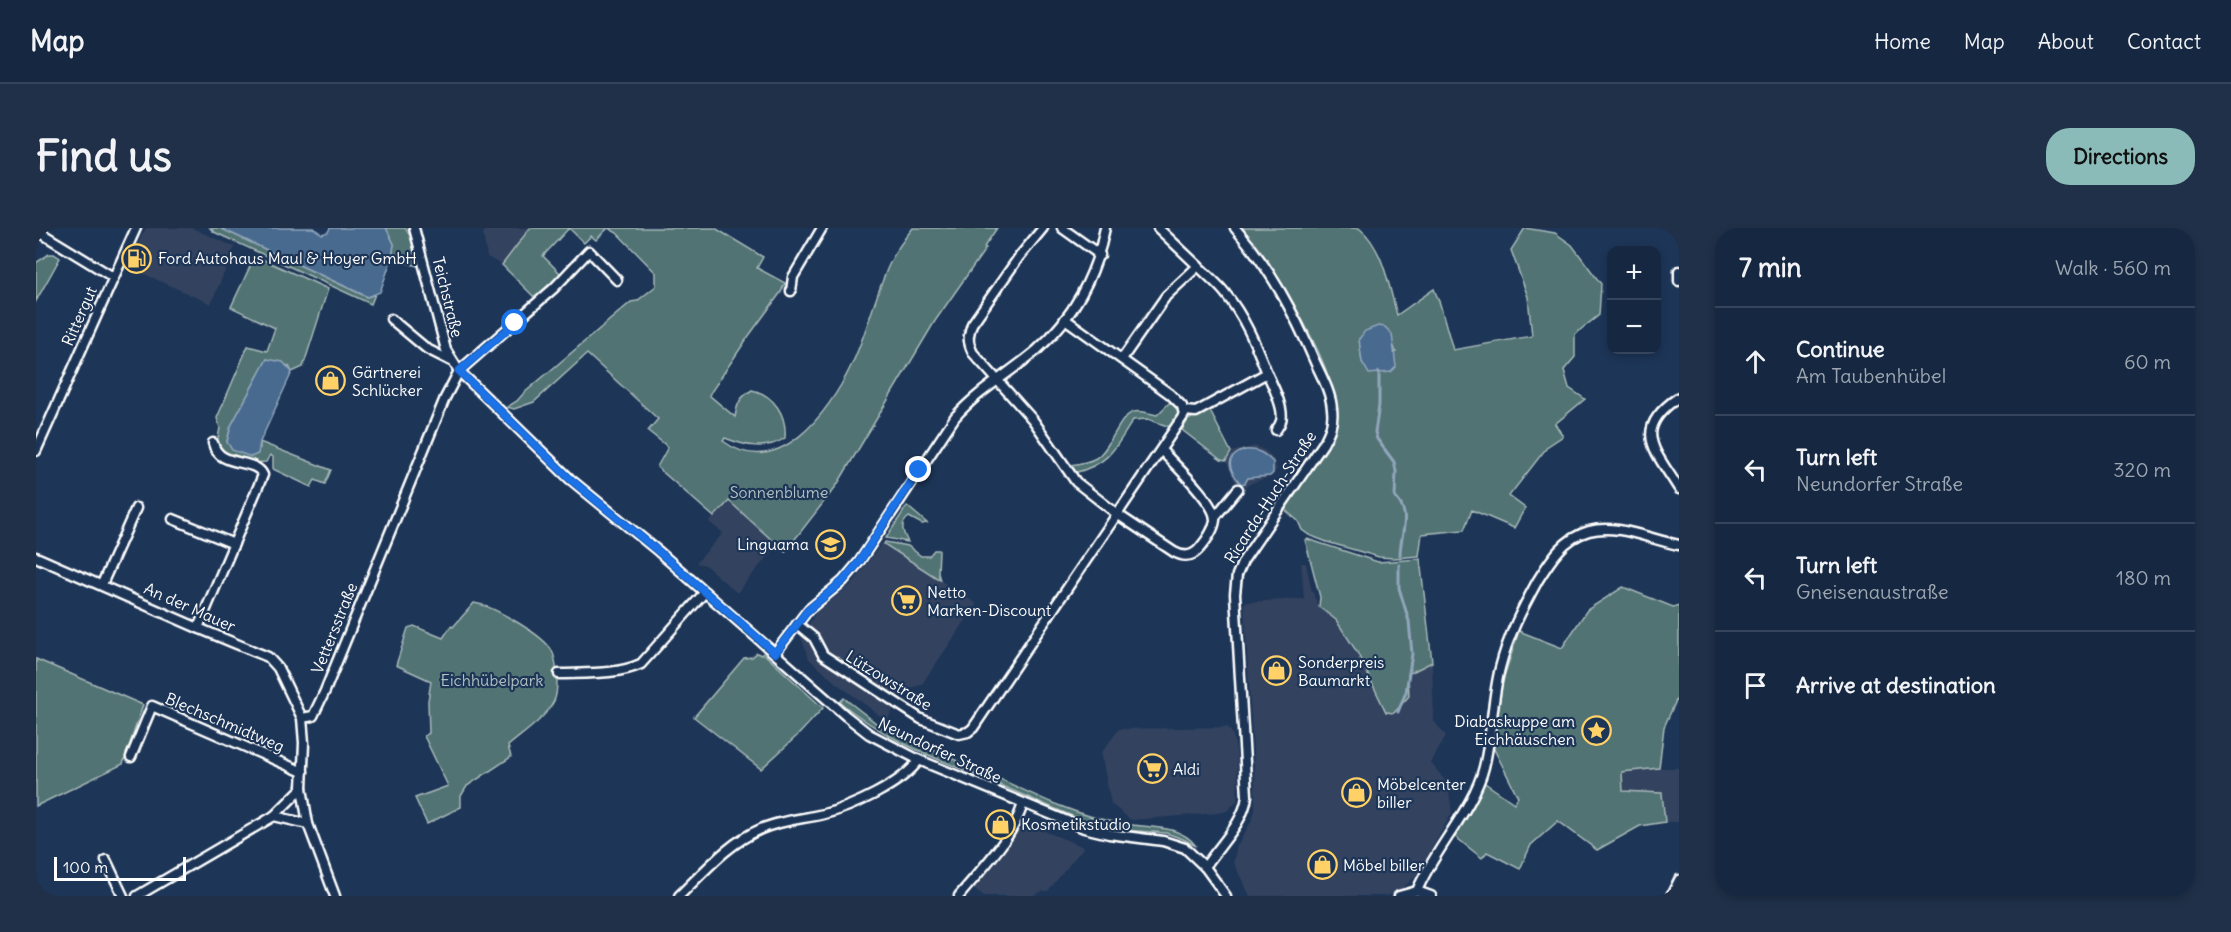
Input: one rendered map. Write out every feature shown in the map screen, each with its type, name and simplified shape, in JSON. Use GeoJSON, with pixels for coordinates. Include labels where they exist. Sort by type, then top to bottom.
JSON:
{"type":"FeatureCollection","features":[{"type":"Feature","properties":{"kind":"street","name":"Rittergut"},"geometry":{"type":"LineString","coordinates":[[36,451],[39,434],[136,228]]}},
{"type":"Feature","properties":{"kind":"street","name":"Teichstraße"},"geometry":{"type":"LineString","coordinates":[[414,228],[446,350],[459,371]]}},
{"type":"Feature","properties":{"kind":"street"},"geometry":{"type":"LineString","coordinates":[[791,291],[792,277],[822,228]]}},
{"type":"Feature","properties":{"kind":"street"},"geometry":{"type":"LineString","coordinates":[[1043,228],[1019,257],[972,324],[968,343],[973,352],[1033,420],[1076,482],[1118,514],[1182,556],[1197,552],[1215,524],[1215,517],[1207,502],[1161,450]]}},
{"type":"Feature","properties":{"kind":"street"},"geometry":{"type":"LineString","coordinates":[[1062,228],[1100,255]]}},
{"type":"Feature","properties":{"kind":"street"},"geometry":{"type":"LineString","coordinates":[[775,653],[808,610],[843,581],[859,562],[955,417],[996,379],[1037,350],[1065,319],[1083,292],[1100,255],[1105,228]]}},
{"type":"Feature","properties":{"kind":"street"},"geometry":{"type":"LineString","coordinates":[[1158,228],[1225,293],[1238,312],[1254,341],[1278,397],[1282,421],[1276,430]]}},
{"type":"Feature","properties":{"kind":"street","name":"Ricarda-Huch-Straße"},"geometry":{"type":"LineString","coordinates":[[1205,867],[1220,844],[1240,821],[1247,796],[1235,594],[1237,575],[1245,558],[1323,444],[1331,428],[1333,410],[1328,391],[1293,311],[1265,266],[1236,228]]}},
{"type":"Feature","properties":{"kind":"street"},"geometry":{"type":"LineString","coordinates":[[36,230],[113,277]]}},
{"type":"Feature","properties":{"kind":"street"},"geometry":{"type":"LineString","coordinates":[[459,371],[546,295],[589,251],[617,280]]}},
{"type":"Feature","properties":{"kind":"street"},"geometry":{"type":"LineString","coordinates":[[1122,359],[1166,296],[1198,266]]}},
{"type":"Feature","properties":{"kind":"street"},"geometry":{"type":"LineString","coordinates":[[1679,271],[1679,281]]}},
{"type":"Feature","properties":{"kind":"street"},"geometry":{"type":"LineString","coordinates":[[391,319],[427,349],[451,361]]}},
{"type":"Feature","properties":{"kind":"street"},"geometry":{"type":"LineString","coordinates":[[1065,319],[1170,394],[1184,413],[1196,412],[1267,373]]}},
{"type":"Feature","properties":{"kind":"street","name":"Neundorfer Straße"},"geometry":{"type":"LineString","coordinates":[[459,371],[570,479],[869,734],[919,760],[1084,828],[1109,834],[1174,843],[1191,852],[1226,896]]}},
{"type":"Feature","properties":{"kind":"street","name":"Vettersstraße"},"geometry":{"type":"LineString","coordinates":[[302,718],[313,716],[325,691],[445,398],[459,371]]}},
{"type":"Feature","properties":{"kind":"street"},"geometry":{"type":"LineString","coordinates":[[1679,397],[1660,411],[1653,425],[1651,442],[1679,489]]}},
{"type":"Feature","properties":{"kind":"street","name":"Lützowstraße"},"geometry":{"type":"LineString","coordinates":[[797,624],[814,638],[823,655],[921,719],[959,734],[968,732],[974,728],[1184,413]]}},
{"type":"Feature","properties":{"kind":"street"},"geometry":{"type":"LineString","coordinates":[[198,628],[263,475],[258,469],[218,454],[213,443]]}},
{"type":"Feature","properties":{"kind":"street"},"geometry":{"type":"LineString","coordinates":[[1215,517],[1238,489]]}},
{"type":"Feature","properties":{"kind":"street"},"geometry":{"type":"LineString","coordinates":[[102,584],[136,508]]}},
{"type":"Feature","properties":{"kind":"street"},"geometry":{"type":"LineString","coordinates":[[173,519],[234,544]]}},
{"type":"Feature","properties":{"kind":"street"},"geometry":{"type":"LineString","coordinates":[[1417,894],[1474,792],[1484,768],[1499,670],[1508,638],[1551,559],[1563,546],[1578,536],[1600,530],[1641,535],[1679,545]]}},
{"type":"Feature","properties":{"kind":"street","name":"An der Mauer"},"geometry":{"type":"LineString","coordinates":[[36,557],[268,657],[278,668],[302,718]]}},
{"type":"Feature","properties":{"kind":"street"},"geometry":{"type":"LineString","coordinates":[[559,674],[631,669],[641,664],[705,592]]}},
{"type":"Feature","properties":{"kind":"street","name":"Blechschmidtweg"},"geometry":{"type":"LineString","coordinates":[[131,757],[152,706],[303,772]]}},
{"type":"Feature","properties":{"kind":"street"},"geometry":{"type":"LineString","coordinates":[[302,718],[302,788],[308,824],[335,896]]}},
{"type":"Feature","properties":{"kind":"street"},"geometry":{"type":"LineString","coordinates":[[679,896],[720,856],[744,838],[778,823],[825,814],[850,805],[893,783],[914,767],[919,760]]}},
{"type":"Feature","properties":{"kind":"street"},"geometry":{"type":"LineString","coordinates":[[137,896],[274,816],[302,788]]}},
{"type":"Feature","properties":{"kind":"street"},"geometry":{"type":"LineString","coordinates":[[959,896],[1011,830],[1019,817],[1023,804]]}},
{"type":"Feature","properties":{"kind":"street"},"geometry":{"type":"LineString","coordinates":[[274,816],[308,824]]}},
{"type":"Feature","properties":{"kind":"street"},"geometry":{"type":"LineString","coordinates":[[106,860],[123,896]]}},
{"type":"Feature","properties":{"kind":"street"},"geometry":{"type":"LineString","coordinates":[[1671,896],[1679,880]]}},
{"type":"Feature","properties":{"kind":"street"},"geometry":{"type":"LineString","coordinates":[[1399,896],[1417,894],[1431,896]]}},
{"type":"Feature","properties":{"kind":"shaded area"},"geometry":{"type":"Polygon","coordinates":[[[146,228],[192,228],[235,247],[211,304],[126,266],[146,228]]]}},
{"type":"Feature","properties":{"kind":"shaded area"},"geometry":{"type":"Polygon","coordinates":[[[220,228],[313,228],[322,234],[328,232],[330,228],[386,228],[394,244],[392,258],[380,292],[368,297],[220,228]]]}},
{"type":"Feature","properties":{"kind":"shaded area"},"geometry":{"type":"Polygon","coordinates":[[[486,228],[530,228],[502,265],[487,257],[483,234],[486,228]]]}},
{"type":"Feature","properties":{"kind":"shaded area"},"geometry":{"type":"Polygon","coordinates":[[[1378,326],[1385,327],[1392,334],[1396,367],[1391,372],[1369,374],[1362,362],[1359,339],[1365,331],[1378,326]]]}},
{"type":"Feature","properties":{"kind":"shaded area"},"geometry":{"type":"Polygon","coordinates":[[[267,359],[283,362],[292,372],[260,442],[258,454],[251,457],[232,450],[227,442],[231,426],[267,359]]]}},
{"type":"Feature","properties":{"kind":"shaded area"},"geometry":{"type":"Polygon","coordinates":[[[1255,446],[1266,451],[1274,460],[1277,469],[1273,476],[1241,489],[1236,484],[1226,461],[1231,452],[1255,446]]]}},
{"type":"Feature","properties":{"kind":"shaded area"},"geometry":{"type":"Polygon","coordinates":[[[1245,450],[1257,451],[1267,456],[1273,462],[1273,473],[1270,476],[1248,478],[1245,483],[1241,484],[1230,464],[1234,456],[1245,450]]]}},
{"type":"Feature","properties":{"kind":"shaded area"},"geometry":{"type":"Polygon","coordinates":[[[729,501],[777,545],[737,593],[705,565],[696,563],[723,533],[709,522],[729,501]]]}},
{"type":"Feature","properties":{"kind":"shaded area"},"geometry":{"type":"Polygon","coordinates":[[[882,543],[977,604],[922,684],[902,692],[887,721],[836,683],[809,659],[801,637],[817,611],[852,584],[882,543]]]}},
{"type":"Feature","properties":{"kind":"shaded area"},"geometry":{"type":"Polygon","coordinates":[[[1301,563],[1306,563],[1311,588],[1319,607],[1336,619],[1357,652],[1386,712],[1408,674],[1432,662],[1434,721],[1446,736],[1431,763],[1448,784],[1452,813],[1416,876],[1402,889],[1387,896],[1250,896],[1233,862],[1237,846],[1255,810],[1244,604],[1245,602],[1304,599],[1301,563]]]}},
{"type":"Feature","properties":{"kind":"shaded area"},"geometry":{"type":"Polygon","coordinates":[[[1228,727],[1233,735],[1237,755],[1238,784],[1237,801],[1227,811],[1131,820],[1111,804],[1101,753],[1119,729],[1228,727]]]}},
{"type":"Feature","properties":{"kind":"shaded area"},"geometry":{"type":"Polygon","coordinates":[[[1679,768],[1679,822],[1665,822],[1661,793],[1623,791],[1622,771],[1679,768]]]}},
{"type":"Feature","properties":{"kind":"shaded area"},"geometry":{"type":"Polygon","coordinates":[[[1027,824],[1084,847],[1048,891],[1033,896],[984,896],[973,888],[1014,834],[1027,824]]]}},
{"type":"Feature","properties":{"kind":"green space"},"geometry":{"type":"Polygon","coordinates":[[[210,228],[220,228],[367,297],[375,294],[371,304],[214,232],[210,228]]]}},
{"type":"Feature","properties":{"kind":"green space"},"geometry":{"type":"Polygon","coordinates":[[[386,228],[405,228],[411,237],[417,266],[392,258],[394,244],[386,228]]]}},
{"type":"Feature","properties":{"kind":"green space"},"geometry":{"type":"Polygon","coordinates":[[[530,228],[569,228],[543,256],[561,274],[537,300],[502,265],[530,228]]]}},
{"type":"Feature","properties":{"kind":"green space"},"geometry":{"type":"Polygon","coordinates":[[[569,228],[608,228],[596,240],[591,236],[584,243],[569,228]]]}},
{"type":"Feature","properties":{"kind":"green space","name":"Sonnenblume"},"geometry":{"type":"Polygon","coordinates":[[[608,228],[715,228],[763,257],[757,268],[785,283],[709,395],[735,417],[740,401],[752,390],[773,401],[784,422],[785,438],[763,446],[748,445],[725,438],[723,441],[743,451],[763,453],[782,447],[799,436],[829,403],[851,366],[890,262],[913,228],[997,228],[984,247],[986,248],[935,321],[837,485],[785,552],[729,501],[714,517],[657,467],[668,447],[648,431],[658,419],[587,354],[534,402],[514,409],[507,407],[517,401],[631,302],[637,301],[656,286],[656,273],[617,233],[608,228]]]}},
{"type":"Feature","properties":{"kind":"green space"},"geometry":{"type":"Polygon","coordinates":[[[1241,228],[1359,228],[1367,236],[1379,256],[1397,315],[1434,289],[1453,350],[1532,336],[1528,297],[1511,250],[1525,228],[1555,233],[1572,245],[1601,284],[1599,315],[1575,334],[1575,357],[1564,370],[1569,388],[1585,399],[1555,424],[1563,436],[1548,446],[1509,496],[1525,508],[1514,528],[1472,510],[1464,530],[1422,534],[1419,556],[1394,558],[1379,557],[1327,542],[1302,530],[1298,521],[1284,509],[1332,438],[1336,427],[1336,407],[1330,381],[1304,323],[1288,294],[1241,228]],[[1359,339],[1362,362],[1396,352],[1392,342],[1359,339]]]}},
{"type":"Feature","properties":{"kind":"green space"},"geometry":{"type":"Polygon","coordinates":[[[49,254],[60,258],[36,301],[36,263],[49,254]]]}},
{"type":"Feature","properties":{"kind":"green space"},"geometry":{"type":"Polygon","coordinates":[[[255,256],[328,289],[303,367],[292,372],[289,366],[267,359],[231,426],[227,441],[260,448],[260,442],[331,470],[325,484],[315,480],[311,487],[273,469],[273,457],[270,455],[266,462],[245,461],[232,457],[217,443],[220,428],[217,418],[248,346],[267,351],[275,328],[231,307],[255,256]]]}},
{"type":"Feature","properties":{"kind":"green space"},"geometry":{"type":"Polygon","coordinates":[[[1171,401],[1179,411],[1177,419],[1170,427],[1148,419],[1133,420],[1110,454],[1095,465],[1074,473],[1069,465],[1090,461],[1101,454],[1129,414],[1140,411],[1157,415],[1171,401]]]}},
{"type":"Feature","properties":{"kind":"green space"},"geometry":{"type":"Polygon","coordinates":[[[1209,409],[1231,452],[1226,461],[1221,460],[1182,430],[1188,420],[1209,409]]]}},
{"type":"Feature","properties":{"kind":"green space"},"geometry":{"type":"Polygon","coordinates":[[[907,506],[927,523],[922,524],[909,517],[903,526],[908,542],[886,538],[907,506]]]}},
{"type":"Feature","properties":{"kind":"green space"},"geometry":{"type":"Polygon","coordinates":[[[1305,540],[1378,562],[1420,559],[1432,662],[1408,674],[1409,696],[1394,713],[1386,712],[1357,652],[1336,620],[1319,607],[1320,597],[1305,540]]]}},
{"type":"Feature","properties":{"kind":"green space"},"geometry":{"type":"Polygon","coordinates":[[[885,542],[908,546],[921,556],[929,556],[934,550],[939,550],[940,580],[884,544],[885,542]]]}},
{"type":"Feature","properties":{"kind":"green space"},"geometry":{"type":"Polygon","coordinates":[[[1623,587],[1673,607],[1679,605],[1679,694],[1664,727],[1659,768],[1622,772],[1623,791],[1662,793],[1665,822],[1640,826],[1597,850],[1558,821],[1531,845],[1520,869],[1487,852],[1482,858],[1453,835],[1482,781],[1514,803],[1518,797],[1493,747],[1500,689],[1519,631],[1562,648],[1587,610],[1623,587]]]}},
{"type":"Feature","properties":{"kind":"green space","name":"Eichhübelpark"},"geometry":{"type":"Polygon","coordinates":[[[474,603],[492,609],[516,622],[547,644],[555,661],[556,696],[545,714],[508,746],[511,757],[467,786],[461,796],[461,807],[427,824],[415,798],[448,786],[424,736],[429,733],[428,701],[431,681],[396,665],[408,628],[414,626],[443,638],[451,626],[453,627],[474,603]]]}},
{"type":"Feature","properties":{"kind":"green space"},"geometry":{"type":"Polygon","coordinates":[[[757,653],[761,655],[763,653],[823,708],[761,769],[694,717],[744,658],[752,657],[757,653]]]}},
{"type":"Feature","properties":{"kind":"green space"},"geometry":{"type":"Polygon","coordinates":[[[36,659],[143,705],[123,764],[36,806],[36,659]]]}},
{"type":"Feature","properties":{"kind":"green space"},"geometry":{"type":"Polygon","coordinates":[[[844,698],[880,726],[973,768],[964,770],[899,741],[855,714],[840,702],[844,698]]]}},
{"type":"Feature","properties":{"kind":"green space"},"geometry":{"type":"Polygon","coordinates":[[[977,768],[1067,809],[1124,824],[1173,830],[1196,846],[1166,833],[1123,830],[1084,821],[969,772],[977,768]]]}},
{"type":"Feature","properties":{"kind":"waterway"},"geometry":{"type":"LineString","coordinates":[[1379,372],[1379,405],[1375,432],[1377,439],[1394,462],[1396,471],[1395,497],[1404,517],[1400,555]]}},
{"type":"Feature","properties":{"kind":"waterway"},"geometry":{"type":"LineString","coordinates":[[1398,712],[1406,692],[1412,654],[1409,621],[1399,588],[1399,565]]}},
{"type":"Feature","properties":{"kind":"place","name":"Ford Autohaus Maul & Hoyer GmbH"},"geometry":{"type":"Point","coordinates":[137,258]}},
{"type":"Feature","properties":{"kind":"place","name":"Gärtnerei Schlücker"},"geometry":{"type":"Point","coordinates":[331,381]}},
{"type":"Feature","properties":{"kind":"place","name":"Linguama"},"geometry":{"type":"Point","coordinates":[830,544]}},
{"type":"Feature","properties":{"kind":"place","name":"Netto Marken-Discount"},"geometry":{"type":"Point","coordinates":[906,601]}},
{"type":"Feature","properties":{"kind":"place","name":"Sonderpreis Baumarkt"},"geometry":{"type":"Point","coordinates":[1277,671]}},
{"type":"Feature","properties":{"kind":"place","name":"Diabaskuppe am Eichhäuschen"},"geometry":{"type":"Point","coordinates":[1596,730]}},
{"type":"Feature","properties":{"kind":"place","name":"Aldi"},"geometry":{"type":"Point","coordinates":[1152,769]}},
{"type":"Feature","properties":{"kind":"place","name":"Möbelcenter biller"},"geometry":{"type":"Point","coordinates":[1356,793]}},
{"type":"Feature","properties":{"kind":"place","name":"Kosmetikstudio"},"geometry":{"type":"Point","coordinates":[1000,824]}},
{"type":"Feature","properties":{"kind":"place","name":"Möbel biller"},"geometry":{"type":"Point","coordinates":[1322,865]}},
{"type":"Feature","properties":{"kind":"route"},"geometry":{"type":"LineString","coordinates":[[515,323],[459,371],[570,479],[658,551],[775,653],[808,610],[843,581],[859,562],[919,470]]}}]}
